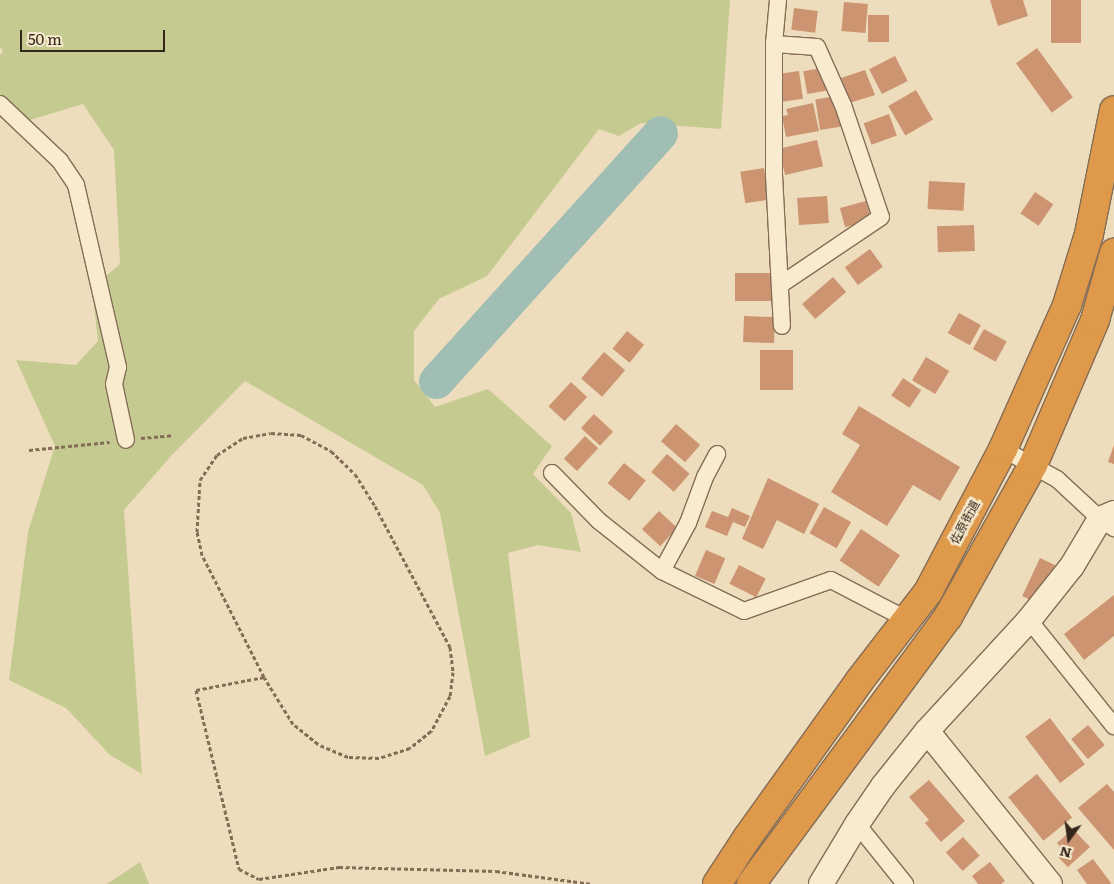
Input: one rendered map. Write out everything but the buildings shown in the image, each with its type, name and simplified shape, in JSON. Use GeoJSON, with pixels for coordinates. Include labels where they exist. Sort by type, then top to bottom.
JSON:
{"type":"FeatureCollection","features":[{"type":"Feature","properties":{"kind":"highway","name":"佐原街道"},"geometry":{"type":"LineString","coordinates":[[717,884],[747,838],[860,680],[928,592],[1003,449],[1067,305],[1089,234],[1114,110]]}},
{"type":"Feature","properties":{"kind":"highway"},"geometry":{"type":"LineString","coordinates":[[756,879],[948,617],[1033,465],[1095,320],[1114,253]]}},
{"type":"Feature","properties":{"kind":"highway"},"geometry":{"type":"LineString","coordinates":[[700,884],[747,838]]}},
{"type":"Feature","properties":{"kind":"street"},"geometry":{"type":"LineString","coordinates":[[778,0],[774,44],[774,175],[782,326]]}},
{"type":"Feature","properties":{"kind":"street"},"geometry":{"type":"LineString","coordinates":[[774,44],[817,47],[843,105],[881,217],[780,285]]}},
{"type":"Feature","properties":{"kind":"street"},"geometry":{"type":"LineString","coordinates":[[0,104],[60,161],[76,185],[118,367],[114,384],[126,440]]}},
{"type":"Feature","properties":{"kind":"street"},"geometry":{"type":"LineString","coordinates":[[822,884],[857,824],[883,786],[927,731],[1029,620],[1109,520],[1057,479],[1003,449]]}},
{"type":"Feature","properties":{"kind":"street"},"geometry":{"type":"LineString","coordinates":[[662,570],[688,523],[705,477],[717,454]]}},
{"type":"Feature","properties":{"kind":"street"},"geometry":{"type":"LineString","coordinates":[[552,473],[599,521],[662,570],[744,611],[831,580],[908,620]]}},
{"type":"Feature","properties":{"kind":"street"},"geometry":{"type":"LineString","coordinates":[[1029,620],[1114,726]]}},
{"type":"Feature","properties":{"kind":"street"},"geometry":{"type":"LineString","coordinates":[[927,731],[1050,884]]}},
{"type":"Feature","properties":{"kind":"street"},"geometry":{"type":"LineString","coordinates":[[857,824],[905,884]]}},
{"type":"Feature","properties":{"kind":"path"},"geometry":{"type":"LineString","coordinates":[[271,433],[301,435],[332,451],[355,474],[375,506],[450,647],[453,672],[450,696],[431,731],[410,748],[379,758],[348,757],[318,744],[293,724],[264,678],[202,555],[197,532],[200,480],[217,455],[243,438],[271,433]]}},
{"type":"Feature","properties":{"kind":"path"},"geometry":{"type":"LineString","coordinates":[[29,450],[173,435]]}},
{"type":"Feature","properties":{"kind":"path"},"geometry":{"type":"LineString","coordinates":[[264,678],[196,690],[239,869],[259,879],[339,867],[496,871],[592,884]]}},
{"type":"Feature","properties":{"kind":"green space"},"geometry":{"type":"Polygon","coordinates":[[[0,0],[730,0],[721,129],[641,123],[619,136],[599,129],[487,276],[439,299],[414,331],[414,380],[435,407],[488,389],[552,446],[533,474],[571,513],[581,552],[538,545],[508,553],[530,737],[485,756],[440,513],[423,485],[245,381],[172,455],[124,510],[142,774],[110,755],[66,708],[9,680],[28,532],[55,446],[16,360],[76,365],[98,341],[92,288],[120,264],[114,150],[83,104],[20,123],[0,110],[0,55],[3,51],[0,47],[0,0]]]}},
{"type":"Feature","properties":{"kind":"green space"},"geometry":{"type":"Polygon","coordinates":[[[140,862],[149,884],[107,884],[140,862]]]}},
{"type":"Feature","properties":{"kind":"waterway"},"geometry":{"type":"LineString","coordinates":[[436,381],[660,133]]}}]}
